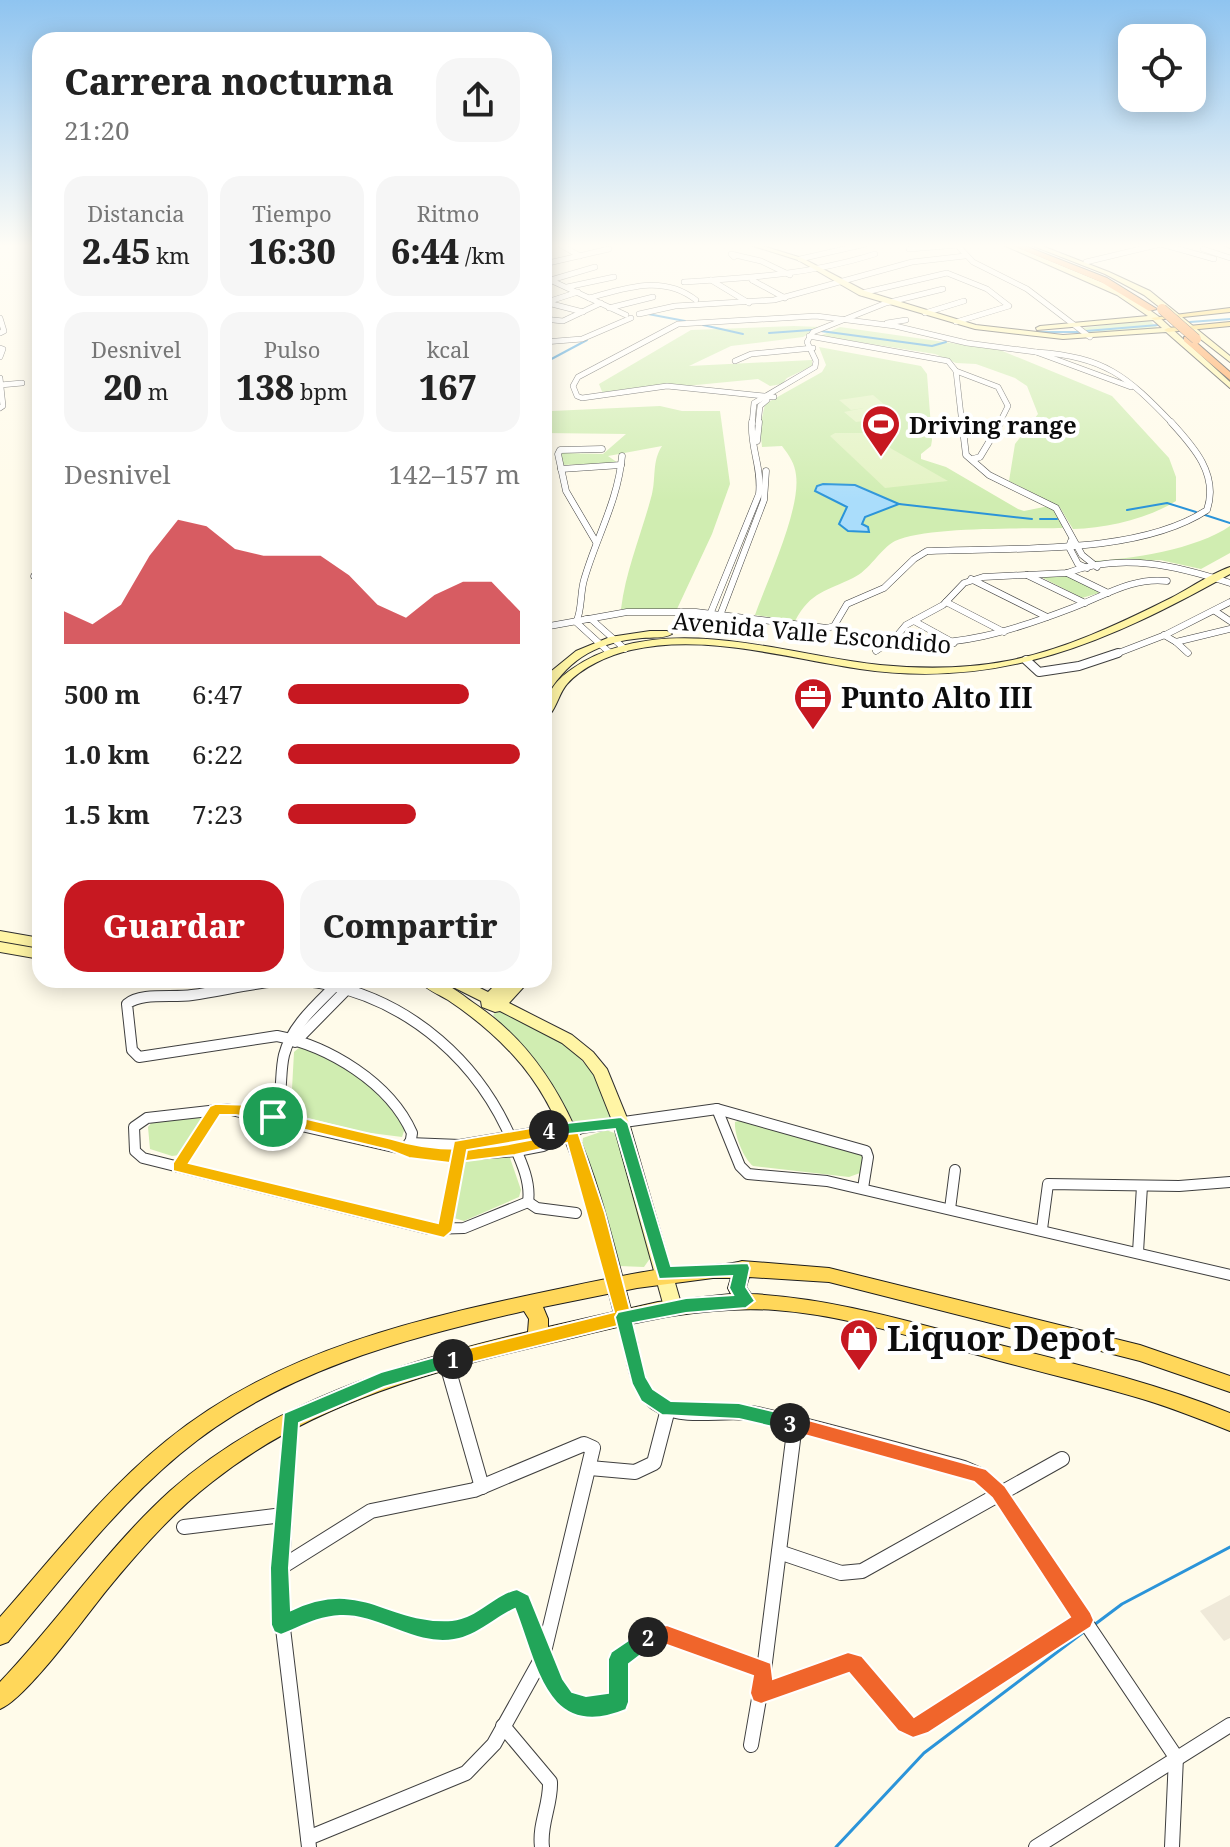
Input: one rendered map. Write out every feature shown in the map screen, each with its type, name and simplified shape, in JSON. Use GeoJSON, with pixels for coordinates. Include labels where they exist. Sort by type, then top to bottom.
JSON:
{"type":"FeatureCollection","features":[{"type":"Feature","properties":{"kind":"highway"},"geometry":{"type":"LineString","coordinates":[[1181,330],[1230,377]]}},
{"type":"Feature","properties":{"kind":"highway"},"geometry":{"type":"LineString","coordinates":[[1190,338],[1230,368]]}},
{"type":"Feature","properties":{"kind":"main road"},"geometry":{"type":"LineString","coordinates":[[1000,330],[1017,334],[1090,337],[1166,330]]}},
{"type":"Feature","properties":{"kind":"main road"},"geometry":{"type":"LineString","coordinates":[[1169,330],[1190,338]]}},
{"type":"Feature","properties":{"kind":"main road"},"geometry":{"type":"LineString","coordinates":[[1169,330],[1215,348]]}},
{"type":"Feature","properties":{"kind":"main road"},"geometry":{"type":"LineString","coordinates":[[1186,330],[1230,386]]}},
{"type":"Feature","properties":{"kind":"main road"},"geometry":{"type":"LineString","coordinates":[[1141,333],[1190,338],[1201,330]]}},
{"type":"Feature","properties":{"kind":"main road"},"geometry":{"type":"LineString","coordinates":[[1190,338],[1179,335],[1195,335],[1230,360]]}},
{"type":"Feature","properties":{"kind":"main road","name":"Avenida Valle Escondido"},"geometry":{"type":"LineString","coordinates":[[552,679],[558,670],[598,644],[659,633],[916,671],[979,669],[1026,660],[1145,614],[1230,560]]}},
{"type":"Feature","properties":{"kind":"main road","name":"Avenida Valle Escondido"},"geometry":{"type":"LineString","coordinates":[[552,702],[566,678],[584,664],[625,649],[681,642],[901,664],[990,661],[1029,652],[1123,615],[1206,576],[1230,570]]}},
{"type":"Feature","properties":{"kind":"main road"},"geometry":{"type":"LineString","coordinates":[[0,936],[32,942]]}},
{"type":"Feature","properties":{"kind":"main road"},"geometry":{"type":"LineString","coordinates":[[0,947],[32,952]]}},
{"type":"Feature","properties":{"kind":"main road"},"geometry":{"type":"LineString","coordinates":[[458,988],[496,997]]}},
{"type":"Feature","properties":{"kind":"main road"},"geometry":{"type":"LineString","coordinates":[[473,988],[496,997],[567,1039],[588,1056],[609,1088],[673,1307]]}},
{"type":"Feature","properties":{"kind":"main road"},"geometry":{"type":"LineString","coordinates":[[496,997],[489,1021],[544,1079],[574,1130],[624,1317]]}},
{"type":"Feature","properties":{"kind":"main road"},"geometry":{"type":"LineString","coordinates":[[742,1268],[737,1288],[746,1301]]}},
{"type":"Feature","properties":{"kind":"main road"},"geometry":{"type":"LineString","coordinates":[[0,1634],[138,1477],[181,1440],[224,1410],[270,1384],[361,1344],[418,1327],[614,1284],[665,1274],[742,1268],[829,1275],[1140,1353],[1230,1384]]}},
{"type":"Feature","properties":{"kind":"main road"},"geometry":{"type":"LineString","coordinates":[[0,1698],[142,1533],[175,1501],[232,1455],[290,1419],[360,1387],[446,1361],[624,1317],[673,1307],[746,1301],[812,1306],[1142,1390],[1230,1422]]}},
{"type":"Feature","properties":{"kind":"main road"},"geometry":{"type":"LineString","coordinates":[[527,1303],[540,1322],[535,1338]]}},
{"type":"Feature","properties":{"kind":"street"},"geometry":{"type":"LineString","coordinates":[[552,341],[582,339],[601,330]]}},
{"type":"Feature","properties":{"kind":"street"},"geometry":{"type":"LineString","coordinates":[[664,330],[578,377],[573,386],[578,397],[681,388],[771,396]]}},
{"type":"Feature","properties":{"kind":"street"},"geometry":{"type":"LineString","coordinates":[[811,336],[824,330]]}},
{"type":"Feature","properties":{"kind":"street"},"geometry":{"type":"LineString","coordinates":[[552,625],[627,612],[711,612],[827,628],[834,626],[847,604],[884,588],[914,559],[927,551],[1106,544],[1194,520],[1209,507],[1208,478],[1199,455],[1127,381],[1106,366],[1064,354],[967,343],[913,330]]}},
{"type":"Feature","properties":{"kind":"street"},"geometry":{"type":"LineString","coordinates":[[1081,330],[1090,337]]}},
{"type":"Feature","properties":{"kind":"street"},"geometry":{"type":"LineString","coordinates":[[721,613],[766,495],[766,473],[757,438],[761,404],[815,367],[811,336]]}},
{"type":"Feature","properties":{"kind":"street"},"geometry":{"type":"LineString","coordinates":[[811,336],[941,358],[952,364],[956,371],[965,453],[989,475],[1057,509],[1072,544],[1075,561],[1087,568]]}},
{"type":"Feature","properties":{"kind":"street"},"geometry":{"type":"LineString","coordinates":[[0,357],[1,348]]}},
{"type":"Feature","properties":{"kind":"street"},"geometry":{"type":"LineString","coordinates":[[735,361],[751,354],[813,348]]}},
{"type":"Feature","properties":{"kind":"street"},"geometry":{"type":"LineString","coordinates":[[711,612],[758,499],[761,474],[751,437],[753,406],[819,371],[823,363],[813,348]]}},
{"type":"Feature","properties":{"kind":"street"},"geometry":{"type":"LineString","coordinates":[[1036,352],[1135,389]]}},
{"type":"Feature","properties":{"kind":"street"},"geometry":{"type":"LineString","coordinates":[[1055,358],[1064,354]]}},
{"type":"Feature","properties":{"kind":"street"},"geometry":{"type":"LineString","coordinates":[[956,371],[998,387],[1008,406],[986,439],[980,457],[973,459]]}},
{"type":"Feature","properties":{"kind":"street"},"geometry":{"type":"LineString","coordinates":[[0,378],[3,406],[0,408]]}},
{"type":"Feature","properties":{"kind":"street"},"geometry":{"type":"LineString","coordinates":[[1117,382],[1127,381]]}},
{"type":"Feature","properties":{"kind":"street"},"geometry":{"type":"LineString","coordinates":[[0,387],[22,385]]}},
{"type":"Feature","properties":{"kind":"street"},"geometry":{"type":"LineString","coordinates":[[738,392],[785,386]]}},
{"type":"Feature","properties":{"kind":"street"},"geometry":{"type":"LineString","coordinates":[[678,399],[681,388]]}},
{"type":"Feature","properties":{"kind":"street"},"geometry":{"type":"LineString","coordinates":[[627,392],[635,399]]}},
{"type":"Feature","properties":{"kind":"street"},"geometry":{"type":"LineString","coordinates":[[596,542],[566,491],[560,450],[602,449]]}},
{"type":"Feature","properties":{"kind":"street"},"geometry":{"type":"LineString","coordinates":[[561,469],[622,460],[613,504],[596,542],[576,606],[577,620],[610,653]]}},
{"type":"Feature","properties":{"kind":"street"},"geometry":{"type":"LineString","coordinates":[[1072,544],[1087,563],[1097,567]]}},
{"type":"Feature","properties":{"kind":"street"},"geometry":{"type":"LineString","coordinates":[[876,651],[890,642],[902,628],[946,602],[971,579],[1026,574],[1070,575],[1087,568],[1153,563],[1206,576],[1230,586]]}},
{"type":"Feature","properties":{"kind":"street"},"geometry":{"type":"LineString","coordinates":[[1026,574],[1085,603]]}},
{"type":"Feature","properties":{"kind":"street"},"geometry":{"type":"LineString","coordinates":[[1070,575],[1108,593]]}},
{"type":"Feature","properties":{"kind":"street"},"geometry":{"type":"LineString","coordinates":[[971,579],[1047,617]]}},
{"type":"Feature","properties":{"kind":"street"},"geometry":{"type":"LineString","coordinates":[[890,642],[954,643],[1004,632],[1145,579],[1167,581]]}},
{"type":"Feature","properties":{"kind":"street"},"geometry":{"type":"LineString","coordinates":[[946,602],[1004,632]]}},
{"type":"Feature","properties":{"kind":"street"},"geometry":{"type":"LineString","coordinates":[[1026,660],[1039,672],[1051,673],[1129,650],[1230,602]]}},
{"type":"Feature","properties":{"kind":"street"},"geometry":{"type":"LineString","coordinates":[[1215,611],[1230,621]]}},
{"type":"Feature","properties":{"kind":"street"},"geometry":{"type":"LineString","coordinates":[[591,619],[625,649]]}},
{"type":"Feature","properties":{"kind":"street"},"geometry":{"type":"LineString","coordinates":[[914,621],[954,643]]}},
{"type":"Feature","properties":{"kind":"street"},"geometry":{"type":"LineString","coordinates":[[1176,642],[1230,629]]}},
{"type":"Feature","properties":{"kind":"street"},"geometry":{"type":"LineString","coordinates":[[1164,635],[1188,653]]}},
{"type":"Feature","properties":{"kind":"street"},"geometry":{"type":"LineString","coordinates":[[237,988],[196,995],[134,998],[127,1004],[132,1050],[139,1057],[266,1038],[293,1041],[327,1053],[378,1089],[411,1129],[411,1147]]}},
{"type":"Feature","properties":{"kind":"street"},"geometry":{"type":"LineString","coordinates":[[273,1117],[283,1092],[283,1063],[293,1041],[339,988]]}},
{"type":"Feature","properties":{"kind":"street"},"geometry":{"type":"LineString","coordinates":[[345,988],[403,1016],[448,1047],[475,1073],[488,1092],[513,1144],[530,1191],[528,1202]]}},
{"type":"Feature","properties":{"kind":"street"},"geometry":{"type":"LineString","coordinates":[[528,1202],[464,1228],[444,1231],[137,1155],[134,1127],[147,1118],[236,1109],[392,1145],[459,1152],[574,1130],[717,1109],[866,1151],[868,1157],[863,1188]]}},
{"type":"Feature","properties":{"kind":"street"},"geometry":{"type":"LineString","coordinates":[[717,1109],[744,1172],[863,1188],[1230,1275]]}},
{"type":"Feature","properties":{"kind":"street"},"geometry":{"type":"LineString","coordinates":[[178,1167],[215,1110]]}},
{"type":"Feature","properties":{"kind":"street"},"geometry":{"type":"LineString","coordinates":[[444,1231],[459,1152]]}},
{"type":"Feature","properties":{"kind":"street"},"geometry":{"type":"LineString","coordinates":[[950,1209],[955,1170]]}},
{"type":"Feature","properties":{"kind":"street"},"geometry":{"type":"LineString","coordinates":[[1042,1229],[1048,1184],[1142,1186],[1230,1182]]}},
{"type":"Feature","properties":{"kind":"street"},"geometry":{"type":"LineString","coordinates":[[1138,1252],[1142,1186]]}},
{"type":"Feature","properties":{"kind":"street"},"geometry":{"type":"LineString","coordinates":[[528,1202],[537,1208],[576,1213]]}},
{"type":"Feature","properties":{"kind":"street"},"geometry":{"type":"LineString","coordinates":[[624,1317],[638,1379],[647,1395],[664,1408],[739,1411],[795,1424],[972,1471],[998,1492],[1176,1757],[1172,1847]]}},
{"type":"Feature","properties":{"kind":"street"},"geometry":{"type":"LineString","coordinates":[[446,1361],[482,1487]]}},
{"type":"Feature","properties":{"kind":"street"},"geometry":{"type":"LineString","coordinates":[[590,1468],[635,1472],[654,1463],[660,1451],[664,1408]]}},
{"type":"Feature","properties":{"kind":"street"},"geometry":{"type":"LineString","coordinates":[[280,1568],[371,1511],[482,1487],[584,1444],[593,1448],[543,1656],[484,1757],[466,1773],[308,1843],[281,1625],[280,1568],[290,1419]]}},
{"type":"Feature","properties":{"kind":"street"},"geometry":{"type":"LineString","coordinates":[[751,1745],[761,1693],[795,1424]]}},
{"type":"Feature","properties":{"kind":"street"},"geometry":{"type":"LineString","coordinates":[[779,1552],[852,1574],[874,1565],[998,1492],[1062,1459]]}},
{"type":"Feature","properties":{"kind":"street"},"geometry":{"type":"LineString","coordinates":[[184,1527],[283,1515]]}},
{"type":"Feature","properties":{"kind":"street"},"geometry":{"type":"LineString","coordinates":[[281,1625],[313,1610],[342,1606],[413,1627],[454,1630],[486,1617],[507,1601],[517,1599],[522,1602],[543,1656],[565,1700],[574,1705],[619,1702],[619,1659],[651,1635],[667,1635],[764,1670]]}},
{"type":"Feature","properties":{"kind":"street"},"geometry":{"type":"LineString","coordinates":[[761,1693],[848,1662],[861,1667],[909,1726],[921,1726],[1084,1620]]}},
{"type":"Feature","properties":{"kind":"street"},"geometry":{"type":"LineString","coordinates":[[1036,1847],[1230,1725]]}},
{"type":"Feature","properties":{"kind":"street"},"geometry":{"type":"LineString","coordinates":[[503,1726],[550,1782],[550,1798],[539,1822],[542,1847]]}},
{"type":"Feature","properties":{"kind":"green space"},"geometry":{"type":"Polygon","coordinates":[[[691,330],[815,330],[803,337],[731,346],[689,366],[812,360],[812,366],[787,378],[782,384],[770,386],[758,379],[603,394],[599,384],[691,330]]]}},
{"type":"Feature","properties":{"kind":"green space"},"geometry":{"type":"Polygon","coordinates":[[[833,330],[862,330],[1000,350],[1112,396],[1169,458],[1176,477],[1176,501],[1126,521],[1073,529],[1059,506],[1009,481],[1015,444],[1038,414],[1027,386],[1015,378],[976,364],[956,363],[935,354],[820,336],[833,330]]]}},
{"type":"Feature","properties":{"kind":"green space"},"geometry":{"type":"Polygon","coordinates":[[[1084,330],[1133,330],[1090,334],[1084,330]]]}},
{"type":"Feature","properties":{"kind":"green space"},"geometry":{"type":"Polygon","coordinates":[[[819,347],[921,366],[927,374],[932,440],[931,446],[921,454],[921,459],[946,467],[1018,509],[1024,511],[1049,506],[1056,512],[1063,528],[976,529],[910,536],[889,545],[853,578],[827,589],[807,603],[795,621],[755,615],[775,565],[796,489],[794,467],[782,446],[762,447],[760,427],[765,404],[822,372],[826,365],[819,347]]]}},
{"type":"Feature","properties":{"kind":"green space"},"geometry":{"type":"Polygon","coordinates":[[[873,395],[885,405],[877,407],[891,417],[856,422],[844,412],[864,408],[851,410],[839,400],[873,395]]]}},
{"type":"Feature","properties":{"kind":"green space"},"geometry":{"type":"Polygon","coordinates":[[[660,406],[682,411],[720,411],[730,484],[712,534],[677,609],[621,609],[662,446],[608,456],[618,463],[562,465],[561,453],[603,454],[626,434],[552,433],[552,411],[660,406]]]}},
{"type":"Feature","properties":{"kind":"green space","name":"Driving range"},"geometry":{"type":"Polygon","coordinates":[[[835,433],[864,433],[948,481],[885,488],[830,436],[835,433]]]}},
{"type":"Feature","properties":{"kind":"green space"},"geometry":{"type":"Polygon","coordinates":[[[1230,526],[1230,553],[1201,569],[1160,560],[1101,564],[1090,561],[1163,552],[1200,541],[1230,526]]]}},
{"type":"Feature","properties":{"kind":"green space"},"geometry":{"type":"Polygon","coordinates":[[[1065,575],[1099,593],[1082,598],[1041,577],[1065,575]]]}},
{"type":"Feature","properties":{"kind":"green space"},"geometry":{"type":"Polygon","coordinates":[[[498,1009],[553,1038],[584,1062],[605,1096],[611,1118],[574,1123],[544,1073],[493,1015],[498,1009]]]}},
{"type":"Feature","properties":{"kind":"green space"},"geometry":{"type":"Polygon","coordinates":[[[301,1046],[347,1069],[371,1088],[405,1128],[402,1137],[363,1132],[285,1112],[292,1089],[294,1052],[301,1046]]]}},
{"type":"Feature","properties":{"kind":"green space"},"geometry":{"type":"Polygon","coordinates":[[[203,1116],[180,1155],[172,1156],[150,1149],[148,1127],[152,1122],[203,1116]]]}},
{"type":"Feature","properties":{"kind":"green space"},"geometry":{"type":"Polygon","coordinates":[[[741,1120],[864,1155],[860,1173],[849,1177],[753,1166],[738,1139],[735,1122],[741,1120]]]}},
{"type":"Feature","properties":{"kind":"green space"},"geometry":{"type":"Polygon","coordinates":[[[606,1130],[617,1134],[651,1257],[644,1267],[619,1266],[582,1146],[583,1138],[606,1130]]]}},
{"type":"Feature","properties":{"kind":"green space"},"geometry":{"type":"Polygon","coordinates":[[[509,1155],[521,1190],[519,1197],[464,1221],[454,1218],[451,1213],[464,1162],[509,1155]]]}},
{"type":"Feature","properties":{"kind":"shaded area"},"geometry":{"type":"Polygon","coordinates":[[[1230,1595],[1230,1638],[1224,1641],[1200,1611],[1230,1595]]]}},
{"type":"Feature","properties":{"kind":"water"},"geometry":{"type":"Polygon","coordinates":[[[855,485],[899,504],[865,517],[862,524],[868,527],[869,532],[848,531],[839,524],[847,507],[815,491],[817,486],[855,485]]]}},
{"type":"Feature","properties":{"kind":"waterway"},"geometry":{"type":"LineString","coordinates":[[726,330],[743,334]]}},
{"type":"Feature","properties":{"kind":"waterway"},"geometry":{"type":"LineString","coordinates":[[769,333],[808,330]]}},
{"type":"Feature","properties":{"kind":"waterway"},"geometry":{"type":"LineString","coordinates":[[1086,331],[1096,330]]}},
{"type":"Feature","properties":{"kind":"waterway"},"geometry":{"type":"LineString","coordinates":[[821,331],[932,346],[946,342]]}},
{"type":"Feature","properties":{"kind":"waterway"},"geometry":{"type":"LineString","coordinates":[[1034,332],[1079,332]]}},
{"type":"Feature","properties":{"kind":"waterway"},"geometry":{"type":"LineString","coordinates":[[552,359],[587,340]]}},
{"type":"Feature","properties":{"kind":"waterway"},"geometry":{"type":"LineString","coordinates":[[1127,510],[1167,503],[1196,512]]}},
{"type":"Feature","properties":{"kind":"waterway"},"geometry":{"type":"LineString","coordinates":[[899,504],[1032,519]]}},
{"type":"Feature","properties":{"kind":"waterway"},"geometry":{"type":"LineString","coordinates":[[1202,514],[1230,523]]}},
{"type":"Feature","properties":{"kind":"waterway"},"geometry":{"type":"LineString","coordinates":[[1040,519],[1057,519]]}},
{"type":"Feature","properties":{"kind":"waterway"},"geometry":{"type":"LineString","coordinates":[[1094,1625],[1122,1604],[1230,1547]]}},
{"type":"Feature","properties":{"kind":"waterway"},"geometry":{"type":"LineString","coordinates":[[836,1847],[924,1753],[1085,1631]]}},
{"type":"Feature","properties":{"kind":"place","name":"Driving range"},"geometry":{"type":"Point","coordinates":[881,458]}},
{"type":"Feature","properties":{"kind":"place","name":"Punto Alto III"},"geometry":{"type":"Point","coordinates":[813,731]}},
{"type":"Feature","properties":{"kind":"place","name":"Liquor Depot"},"geometry":{"type":"Point","coordinates":[859,1372]}},
{"type":"Feature","properties":{"kind":"route"},"geometry":{"type":"LineString","coordinates":[[273,1117],[236,1109],[215,1110],[178,1167],[444,1231],[458,1158],[460,1145],[568,1127],[621,1123],[665,1274],[742,1268],[737,1288],[746,1301],[673,1307],[624,1317],[638,1379],[652,1401],[681,1411],[754,1413],[980,1475],[998,1492],[1084,1620],[916,1728],[905,1724],[855,1663],[848,1662],[761,1693],[764,1670],[659,1634],[645,1638],[619,1659],[619,1702],[574,1705],[565,1700],[555,1686],[522,1602],[517,1599],[507,1601],[467,1627],[454,1630],[413,1627],[342,1606],[313,1610],[281,1625],[279,1585],[290,1419],[381,1380],[624,1317],[589,1183],[573,1136],[515,1150],[458,1158],[409,1152],[392,1145],[273,1117]]}}]}
